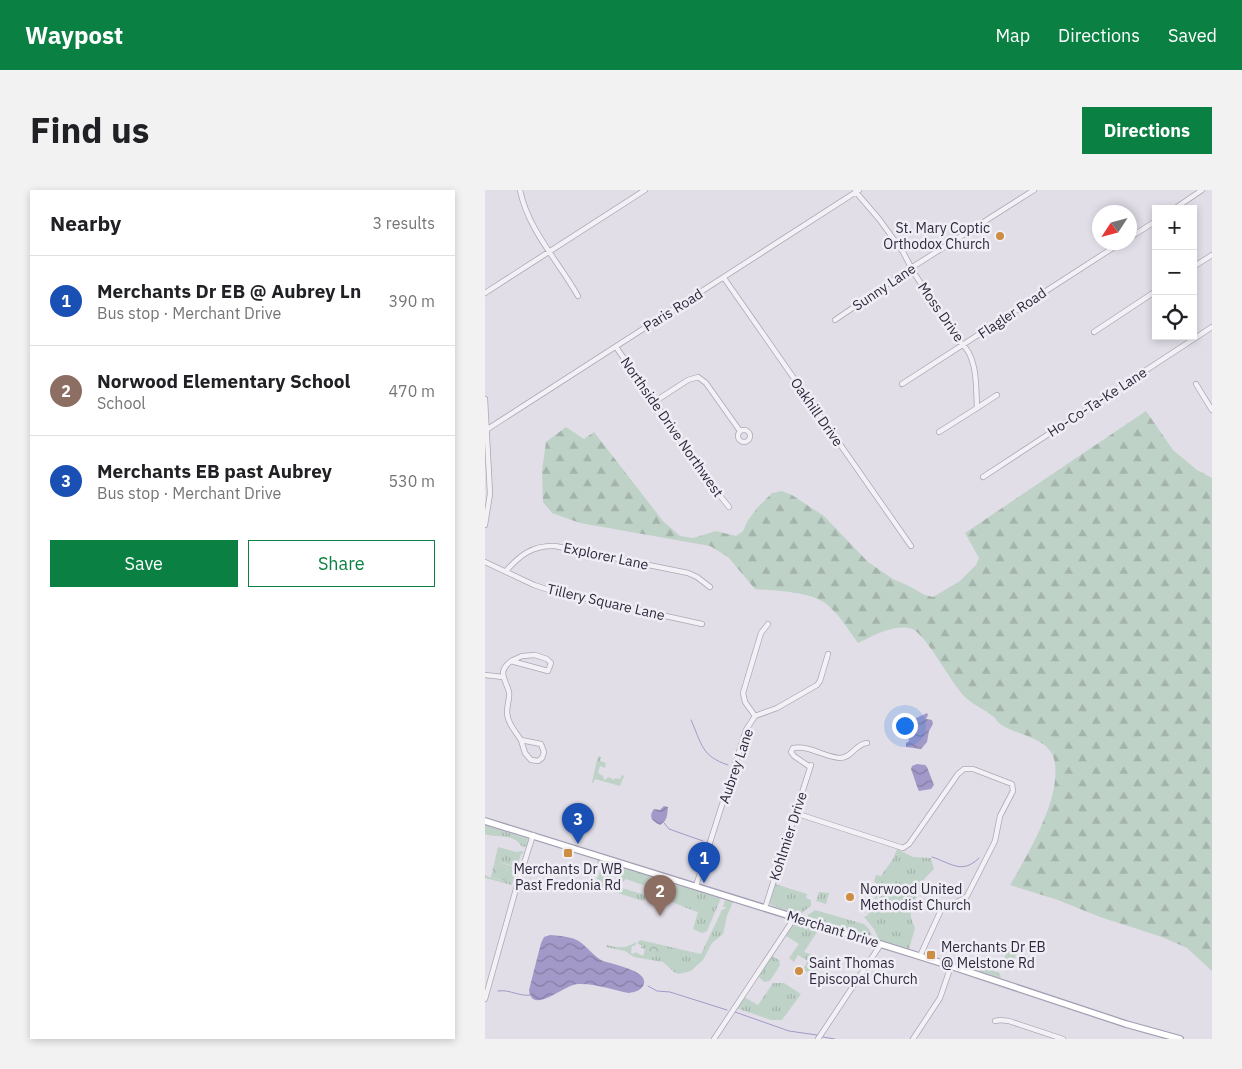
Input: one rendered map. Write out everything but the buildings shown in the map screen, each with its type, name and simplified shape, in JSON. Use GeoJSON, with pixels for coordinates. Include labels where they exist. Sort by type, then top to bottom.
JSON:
{"type":"FeatureCollection","features":[{"type":"Feature","properties":{"kind":"main road","name":"Merchant Drive"},"geometry":{"type":"LineString","coordinates":[[485,821],[951,966],[1126,1024],[1180,1039]]}},
{"type":"Feature","properties":{"kind":"street"},"geometry":{"type":"LineString","coordinates":[[520,190],[523,203],[549,252],[578,296]]}},
{"type":"Feature","properties":{"kind":"street"},"geometry":{"type":"LineString","coordinates":[[485,293],[645,190]]}},
{"type":"Feature","properties":{"kind":"street","name":"Sunny Lane"},"geometry":{"type":"LineString","coordinates":[[835,320],[911,268],[1034,190]]}},
{"type":"Feature","properties":{"kind":"street"},"geometry":{"type":"LineString","coordinates":[[1180,205],[1202,190]]}},
{"type":"Feature","properties":{"kind":"street","name":"Moss Drive"},"geometry":{"type":"LineString","coordinates":[[856,191],[903,252],[911,268],[971,357],[977,408]]}},
{"type":"Feature","properties":{"kind":"street","name":"Paris Road"},"geometry":{"type":"LineString","coordinates":[[486,430],[856,191]]}},
{"type":"Feature","properties":{"kind":"street"},"geometry":{"type":"LineString","coordinates":[[1137,233],[1152,224]]}},
{"type":"Feature","properties":{"kind":"street","name":"Flagler Road"},"geometry":{"type":"LineString","coordinates":[[902,384],[1109,250]]}},
{"type":"Feature","properties":{"kind":"street"},"geometry":{"type":"LineString","coordinates":[[1197,264],[1212,254]]}},
{"type":"Feature","properties":{"kind":"street","name":"Oakhill Drive"},"geometry":{"type":"LineString","coordinates":[[724,278],[911,546]]}},
{"type":"Feature","properties":{"kind":"street"},"geometry":{"type":"LineString","coordinates":[[1094,332],[1152,294]]}},
{"type":"Feature","properties":{"kind":"street","name":"Ho-Co-Ta-Ke Lane"},"geometry":{"type":"LineString","coordinates":[[983,477],[1212,327]]}},
{"type":"Feature","properties":{"kind":"street","name":"Northside Drive Northwest"},"geometry":{"type":"LineString","coordinates":[[615,347],[729,507]]}},
{"type":"Feature","properties":{"kind":"street"},"geometry":{"type":"LineString","coordinates":[[654,402],[688,380],[698,377],[707,384],[741,431]]}},
{"type":"Feature","properties":{"kind":"street"},"geometry":{"type":"LineString","coordinates":[[1196,384],[1212,410]]}},
{"type":"Feature","properties":{"kind":"street"},"geometry":{"type":"LineString","coordinates":[[939,432],[997,395]]}},
{"type":"Feature","properties":{"kind":"street"},"geometry":{"type":"LineString","coordinates":[[485,398],[490,494],[485,525]]}},
{"type":"Feature","properties":{"kind":"street","name":"Explorer Lane"},"geometry":{"type":"LineString","coordinates":[[506,571],[527,552],[540,547],[555,546],[688,573],[710,587]]}},
{"type":"Feature","properties":{"kind":"street","name":"Tillery Square Lane"},"geometry":{"type":"LineString","coordinates":[[485,562],[534,585],[557,593],[702,624]]}},
{"type":"Feature","properties":{"kind":"street"},"geometry":{"type":"LineString","coordinates":[[755,716],[745,702],[743,693],[761,633],[768,624]]}},
{"type":"Feature","properties":{"kind":"street","name":"Aubrey Lane"},"geometry":{"type":"LineString","coordinates":[[696,886],[746,730],[755,716],[777,708],[812,689],[820,681],[828,654]]}},
{"type":"Feature","properties":{"kind":"street"},"geometry":{"type":"LineString","coordinates":[[511,661],[546,671],[549,670],[551,663],[547,659],[535,655],[522,656],[511,661],[504,669],[503,677],[509,692],[507,714],[509,721],[521,740],[525,753],[531,760],[538,761],[542,758],[544,752],[541,744],[521,740]]}},
{"type":"Feature","properties":{"kind":"street"},"geometry":{"type":"LineString","coordinates":[[485,675],[503,677]]}},
{"type":"Feature","properties":{"kind":"street","name":"Kohlmier Drive"},"geometry":{"type":"LineString","coordinates":[[765,908],[810,766],[794,756],[791,752],[793,748],[841,758],[849,755],[861,744],[867,743]]}},
{"type":"Feature","properties":{"kind":"street"},"geometry":{"type":"LineString","coordinates":[[795,813],[903,848],[909,844],[958,774],[964,769],[973,769],[1012,784],[1013,791],[1000,816],[995,841],[967,896],[941,910],[919,956]]}},
{"type":"Feature","properties":{"kind":"street"},"geometry":{"type":"LineString","coordinates":[[485,999],[533,835]]}},
{"type":"Feature","properties":{"kind":"street"},"geometry":{"type":"LineString","coordinates":[[714,1039],[795,917]]}},
{"type":"Feature","properties":{"kind":"street"},"geometry":{"type":"LineString","coordinates":[[818,1039],[881,944]]}},
{"type":"Feature","properties":{"kind":"street"},"geometry":{"type":"LineString","coordinates":[[913,1039],[940,998],[951,966]]}},
{"type":"Feature","properties":{"kind":"street"},"geometry":{"type":"LineString","coordinates":[[995,1021],[1003,1020],[1063,1039]]}},
{"type":"Feature","properties":{"kind":"green space"},"geometry":{"type":"Polygon","coordinates":[[[1146,411],[1173,450],[1197,470],[1212,478],[1212,971],[1187,948],[1162,937],[1010,885],[1034,841],[1049,807],[1055,774],[1054,759],[1051,752],[1040,742],[1003,726],[994,717],[966,698],[918,633],[912,629],[891,629],[858,643],[830,607],[818,599],[803,594],[755,589],[728,557],[710,546],[580,523],[552,513],[543,502],[542,471],[546,442],[566,427],[584,439],[594,432],[663,521],[680,536],[693,538],[716,531],[736,536],[743,531],[757,508],[772,493],[782,491],[792,495],[824,516],[868,562],[893,579],[933,597],[960,581],[976,565],[979,558],[965,533],[1146,411]]]}},
{"type":"Feature","properties":{"kind":"green space"},"geometry":{"type":"Polygon","coordinates":[[[598,756],[601,757],[600,761],[606,763],[605,768],[600,766],[598,773],[603,776],[604,780],[609,777],[614,780],[615,778],[620,779],[622,775],[624,776],[620,786],[595,779],[592,782],[598,756]]]}},
{"type":"Feature","properties":{"kind":"green space"},"geometry":{"type":"Polygon","coordinates":[[[485,825],[528,839],[527,846],[523,847],[517,841],[510,838],[485,834],[485,825]]]}},
{"type":"Feature","properties":{"kind":"green space"},"geometry":{"type":"Polygon","coordinates":[[[498,847],[524,853],[521,854],[517,867],[496,861],[517,868],[512,885],[485,878],[485,875],[489,878],[504,881],[508,868],[494,864],[498,847]]]}},
{"type":"Feature","properties":{"kind":"green space"},"geometry":{"type":"Polygon","coordinates":[[[897,849],[913,857],[931,858],[934,869],[925,878],[911,908],[911,918],[915,928],[909,949],[879,940],[874,929],[864,917],[868,915],[871,905],[879,907],[880,904],[877,904],[880,894],[878,894],[874,903],[878,884],[874,882],[876,875],[881,876],[893,859],[897,849]]]}},
{"type":"Feature","properties":{"kind":"green space"},"geometry":{"type":"Polygon","coordinates":[[[598,860],[613,865],[611,876],[613,885],[606,890],[589,884],[586,889],[585,887],[589,882],[595,884],[602,866],[597,864],[598,860]]]}},
{"type":"Feature","properties":{"kind":"green space"},"geometry":{"type":"Polygon","coordinates":[[[494,864],[508,868],[505,881],[491,877],[494,864]]]}},
{"type":"Feature","properties":{"kind":"green space"},"geometry":{"type":"Polygon","coordinates":[[[618,866],[651,876],[648,887],[626,879],[623,882],[618,880],[616,875],[618,866]]]}},
{"type":"Feature","properties":{"kind":"green space"},"geometry":{"type":"Polygon","coordinates":[[[653,877],[669,882],[665,893],[658,893],[660,890],[650,887],[653,877]]]}},
{"type":"Feature","properties":{"kind":"green space"},"geometry":{"type":"Polygon","coordinates":[[[883,878],[897,883],[893,893],[879,888],[883,878]]]}},
{"type":"Feature","properties":{"kind":"green space"},"geometry":{"type":"Polygon","coordinates":[[[674,884],[721,898],[707,931],[702,933],[693,929],[698,912],[664,899],[670,893],[674,884]]]}},
{"type":"Feature","properties":{"kind":"green space"},"geometry":{"type":"Polygon","coordinates":[[[775,884],[807,894],[806,898],[811,900],[811,906],[799,915],[771,905],[769,901],[775,884]]]}},
{"type":"Feature","properties":{"kind":"green space"},"geometry":{"type":"Polygon","coordinates":[[[615,886],[645,895],[646,899],[643,901],[608,890],[606,896],[608,889],[615,886]]]}},
{"type":"Feature","properties":{"kind":"green space"},"geometry":{"type":"Polygon","coordinates":[[[819,892],[829,893],[826,904],[816,901],[819,892]]]}},
{"type":"Feature","properties":{"kind":"green space"},"geometry":{"type":"Polygon","coordinates":[[[725,900],[733,902],[727,916],[723,934],[712,943],[703,960],[691,971],[679,974],[663,962],[634,957],[625,951],[606,947],[607,945],[625,947],[636,942],[635,946],[632,946],[631,953],[634,954],[635,952],[643,956],[645,949],[641,948],[642,945],[637,944],[640,940],[701,954],[722,910],[726,908],[723,907],[725,900]]]}},
{"type":"Feature","properties":{"kind":"green space"},"geometry":{"type":"Polygon","coordinates":[[[815,910],[864,924],[872,936],[808,917],[815,910]]]}},
{"type":"Feature","properties":{"kind":"green space"},"geometry":{"type":"Polygon","coordinates":[[[795,922],[819,929],[804,952],[825,959],[813,976],[803,969],[808,961],[798,955],[794,962],[789,958],[799,944],[786,936],[795,922]]]}},
{"type":"Feature","properties":{"kind":"green space"},"geometry":{"type":"Polygon","coordinates":[[[648,943],[658,945],[660,949],[671,951],[669,958],[645,952],[648,943]]]}},
{"type":"Feature","properties":{"kind":"green space"},"geometry":{"type":"Polygon","coordinates":[[[1008,947],[1018,951],[1004,980],[1012,962],[1008,961],[1006,964],[1007,960],[1004,959],[1008,947]]]}},
{"type":"Feature","properties":{"kind":"green space"},"geometry":{"type":"Polygon","coordinates":[[[772,956],[779,960],[780,965],[770,981],[764,982],[758,976],[772,956]]]}},
{"type":"Feature","properties":{"kind":"green space"},"geometry":{"type":"Polygon","coordinates":[[[981,966],[999,973],[1001,977],[976,971],[977,967],[981,966]]]}},
{"type":"Feature","properties":{"kind":"green space"},"geometry":{"type":"Polygon","coordinates":[[[773,983],[784,983],[801,994],[782,1020],[771,1020],[736,1008],[744,997],[758,1005],[773,983]]]}},
{"type":"Feature","properties":{"kind":"water"},"geometry":{"type":"Polygon","coordinates":[[[927,713],[926,719],[932,720],[933,724],[929,731],[927,742],[921,749],[906,747],[906,743],[909,741],[908,737],[913,728],[912,720],[927,713]]]}},
{"type":"Feature","properties":{"kind":"water"},"geometry":{"type":"Polygon","coordinates":[[[917,764],[927,767],[934,785],[931,789],[919,791],[911,769],[912,766],[917,764]]]}},
{"type":"Feature","properties":{"kind":"water"},"geometry":{"type":"Polygon","coordinates":[[[664,806],[668,807],[667,815],[660,825],[653,820],[651,814],[654,809],[660,810],[664,806]]]}},
{"type":"Feature","properties":{"kind":"water"},"geometry":{"type":"Polygon","coordinates":[[[550,935],[577,940],[601,960],[636,972],[644,980],[642,988],[629,993],[578,984],[572,985],[550,997],[536,1000],[531,997],[529,990],[541,943],[544,937],[550,935]]]}},
{"type":"Feature","properties":{"kind":"waterway"},"geometry":{"type":"LineString","coordinates":[[691,720],[707,753],[712,758],[728,765]]}},
{"type":"Feature","properties":{"kind":"waterway"},"geometry":{"type":"LineString","coordinates":[[664,823],[669,829],[703,841]]}},
{"type":"Feature","properties":{"kind":"waterway"},"geometry":{"type":"LineString","coordinates":[[932,857],[962,867],[973,863],[979,858]]}},
{"type":"Feature","properties":{"kind":"waterway"},"geometry":{"type":"LineString","coordinates":[[648,986],[657,991],[670,992],[727,1010]]}},
{"type":"Feature","properties":{"kind":"waterway"},"geometry":{"type":"LineString","coordinates":[[498,991],[531,995]]}},
{"type":"Feature","properties":{"kind":"waterway"},"geometry":{"type":"LineString","coordinates":[[735,1012],[789,1031],[817,1035]]}},
{"type":"Feature","properties":{"kind":"waterway"},"geometry":{"type":"LineString","coordinates":[[823,1037],[835,1039]]}},
{"type":"Feature","properties":{"kind":"place","name":"St. Mary Coptic Orthodox Church"},"geometry":{"type":"Point","coordinates":[1000,236]}},
{"type":"Feature","properties":{"kind":"place","name":"Merchants EB past Aubrey"},"geometry":{"type":"Point","coordinates":[578,844]}},
{"type":"Feature","properties":{"kind":"place","name":"Merchants Dr WB Past Fredonia Rd"},"geometry":{"type":"Point","coordinates":[568,853]}},
{"type":"Feature","properties":{"kind":"place","name":"Merchants Dr EB @ Aubrey Ln"},"geometry":{"type":"Point","coordinates":[704,883]}},
{"type":"Feature","properties":{"kind":"place","name":"Norwood United Methodist Church"},"geometry":{"type":"Point","coordinates":[850,897]}},
{"type":"Feature","properties":{"kind":"place","name":"Norwood Elementary School"},"geometry":{"type":"Point","coordinates":[660,916]}},
{"type":"Feature","properties":{"kind":"place","name":"Merchants Dr EB @ Melstone Rd"},"geometry":{"type":"Point","coordinates":[931,955]}},
{"type":"Feature","properties":{"kind":"place","name":"Saint Thomas Episcopal Church"},"geometry":{"type":"Point","coordinates":[799,971]}}]}
